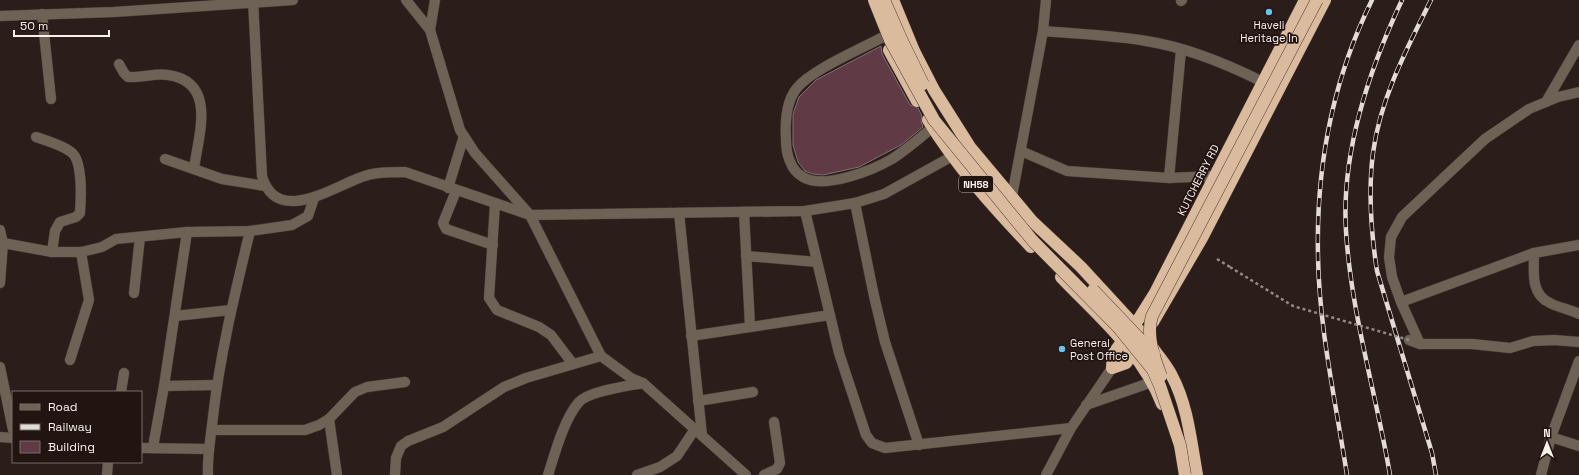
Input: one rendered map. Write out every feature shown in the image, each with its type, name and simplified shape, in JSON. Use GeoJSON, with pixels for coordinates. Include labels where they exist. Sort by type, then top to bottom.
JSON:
{"type":"FeatureCollection","features":[{"type":"Feature","properties":{"kind":"highway","name":"NH58"},"geometry":{"type":"LineString","coordinates":[[869,0],[883,37],[902,75],[933,127],[953,155],[991,203],[1133,353],[1160,399],[1170,426],[1180,475]]}},
{"type":"Feature","properties":{"kind":"highway"},"geometry":{"type":"LineString","coordinates":[[874,0],[890,40],[921,97],[942,131],[1033,241],[1118,327],[1153,370],[1180,445],[1185,475]]}},
{"type":"Feature","properties":{"kind":"highway"},"geometry":{"type":"LineString","coordinates":[[884,0],[902,41],[933,102],[961,143],[998,190],[1042,240],[1125,322],[1155,355]]}},
{"type":"Feature","properties":{"kind":"highway","name":"NH58"},"geometry":{"type":"LineString","coordinates":[[893,0],[914,51],[934,90],[970,147],[1032,221],[1081,268],[1134,324],[1172,375],[1186,417],[1197,475]]}},
{"type":"Feature","properties":{"kind":"highway","name":"KUTCHERRY RD"},"geometry":{"type":"LineString","coordinates":[[1112,368],[1113,354],[1155,293],[1305,0]]}},
{"type":"Feature","properties":{"kind":"highway"},"geometry":{"type":"LineString","coordinates":[[1192,475],[1183,432],[1155,355],[1149,326],[1152,316],[1317,0]]}},
{"type":"Feature","properties":{"kind":"highway"},"geometry":{"type":"LineString","coordinates":[[1112,368],[1126,363],[1164,308],[1202,238],[1325,0]]}},
{"type":"Feature","properties":{"kind":"street"},"geometry":{"type":"LineString","coordinates":[[0,16],[114,12],[253,1],[293,0]]}},
{"type":"Feature","properties":{"kind":"street"},"geometry":{"type":"LineString","coordinates":[[406,0],[430,30],[460,130],[475,153],[530,215],[601,356],[631,378],[643,383],[746,475]]}},
{"type":"Feature","properties":{"kind":"street"},"geometry":{"type":"LineString","coordinates":[[430,30],[435,0]]}},
{"type":"Feature","properties":{"kind":"street"},"geometry":{"type":"LineString","coordinates":[[1012,196],[1043,31],[1046,0]]}},
{"type":"Feature","properties":{"kind":"street"},"geometry":{"type":"LineString","coordinates":[[253,1],[262,176],[265,186],[271,194],[282,201],[314,198],[360,177],[383,172],[404,172],[530,215],[805,211],[855,203],[884,194],[970,147]]}},
{"type":"Feature","properties":{"kind":"street"},"geometry":{"type":"LineString","coordinates":[[42,14],[51,99]]}},
{"type":"Feature","properties":{"kind":"street"},"geometry":{"type":"LineString","coordinates":[[1043,31],[1146,41],[1181,50],[1241,71],[1263,82]]}},
{"type":"Feature","properties":{"kind":"street"},"geometry":{"type":"LineString","coordinates":[[883,37],[812,75],[796,88],[790,102],[785,126],[786,149],[791,165],[802,177],[816,181],[830,181],[852,176],[892,159],[933,127]]}},
{"type":"Feature","properties":{"kind":"street"},"geometry":{"type":"LineString","coordinates":[[1546,102],[1579,45]]}},
{"type":"Feature","properties":{"kind":"street"},"geometry":{"type":"LineString","coordinates":[[1169,178],[1181,50]]}},
{"type":"Feature","properties":{"kind":"street"},"geometry":{"type":"LineString","coordinates":[[119,64],[128,77],[169,75],[179,78],[193,86],[200,95],[202,110],[194,169]]}},
{"type":"Feature","properties":{"kind":"street"},"geometry":{"type":"LineString","coordinates":[[1420,344],[1401,302],[1392,277],[1389,257],[1391,237],[1402,217],[1485,139],[1530,109],[1558,96],[1579,92]]}},
{"type":"Feature","properties":{"kind":"street"},"geometry":{"type":"LineString","coordinates":[[464,136],[443,223],[446,229],[492,245]]}},
{"type":"Feature","properties":{"kind":"street"},"geometry":{"type":"LineString","coordinates":[[36,137],[73,153],[77,160],[80,213],[76,217],[60,222],[55,231],[52,252]]}},
{"type":"Feature","properties":{"kind":"street"},"geometry":{"type":"LineString","coordinates":[[1021,151],[1067,170],[1169,178],[1214,176]]}},
{"type":"Feature","properties":{"kind":"street"},"geometry":{"type":"LineString","coordinates":[[165,159],[222,179],[265,186]]}},
{"type":"Feature","properties":{"kind":"street"},"geometry":{"type":"LineString","coordinates":[[3,244],[52,252],[81,252],[102,247],[116,239],[187,232],[250,231],[292,225],[302,221],[308,216],[314,198]]}},
{"type":"Feature","properties":{"kind":"street"},"geometry":{"type":"LineString","coordinates":[[855,203],[885,342],[919,444]]}},
{"type":"Feature","properties":{"kind":"street"},"geometry":{"type":"LineString","coordinates":[[495,204],[489,298],[492,306],[496,310],[539,327],[551,335],[573,364]]}},
{"type":"Feature","properties":{"kind":"street"},"geometry":{"type":"LineString","coordinates":[[805,211],[839,353],[866,435],[872,443],[885,448],[1070,428]]}},
{"type":"Feature","properties":{"kind":"street"},"geometry":{"type":"LineString","coordinates":[[744,212],[750,326]]}},
{"type":"Feature","properties":{"kind":"street"},"geometry":{"type":"LineString","coordinates":[[637,475],[662,471],[699,432],[698,401],[679,213]]}},
{"type":"Feature","properties":{"kind":"street"},"geometry":{"type":"LineString","coordinates":[[0,230],[3,244],[0,284]]}},
{"type":"Feature","properties":{"kind":"street"},"geometry":{"type":"LineString","coordinates":[[208,475],[207,461],[217,385],[231,310],[250,231]]}},
{"type":"Feature","properties":{"kind":"street"},"geometry":{"type":"LineString","coordinates":[[153,447],[164,386],[187,232]]}},
{"type":"Feature","properties":{"kind":"street"},"geometry":{"type":"LineString","coordinates":[[134,293],[140,237]]}},
{"type":"Feature","properties":{"kind":"street"},"geometry":{"type":"LineString","coordinates":[[1401,302],[1534,253],[1579,245]]}},
{"type":"Feature","properties":{"kind":"street"},"geometry":{"type":"LineString","coordinates":[[70,360],[89,300],[81,252]]}},
{"type":"Feature","properties":{"kind":"street"},"geometry":{"type":"LineString","coordinates":[[1534,253],[1534,279],[1536,290],[1549,303],[1579,314]]}},
{"type":"Feature","properties":{"kind":"street"},"geometry":{"type":"LineString","coordinates":[[746,256],[817,262]]}},
{"type":"Feature","properties":{"kind":"street"},"geometry":{"type":"LineString","coordinates":[[175,316],[231,310]]}},
{"type":"Feature","properties":{"kind":"street"},"geometry":{"type":"LineString","coordinates":[[691,336],[830,315]]}},
{"type":"Feature","properties":{"kind":"street"},"geometry":{"type":"LineString","coordinates":[[1410,340],[1420,344],[1472,344],[1510,348],[1533,342],[1554,340],[1579,342]]}},
{"type":"Feature","properties":{"kind":"street"},"geometry":{"type":"LineString","coordinates":[[395,475],[396,458],[401,446],[443,427],[504,387],[526,378],[601,356]]}},
{"type":"Feature","properties":{"kind":"street"},"geometry":{"type":"LineString","coordinates":[[1542,475],[1551,437],[1579,361]]}},
{"type":"Feature","properties":{"kind":"street"},"geometry":{"type":"LineString","coordinates":[[0,367],[12,419]]}},
{"type":"Feature","properties":{"kind":"street"},"geometry":{"type":"LineString","coordinates":[[1046,475],[1070,428],[1112,368]]}},
{"type":"Feature","properties":{"kind":"street"},"geometry":{"type":"LineString","coordinates":[[121,391],[124,373]]}},
{"type":"Feature","properties":{"kind":"street"},"geometry":{"type":"LineString","coordinates":[[1086,405],[1172,375]]}},
{"type":"Feature","properties":{"kind":"street"},"geometry":{"type":"LineString","coordinates":[[212,430],[305,430],[319,425],[329,419],[355,392],[379,384],[404,382]]}},
{"type":"Feature","properties":{"kind":"street"},"geometry":{"type":"LineString","coordinates":[[548,475],[566,423],[580,401],[599,392],[643,383]]}},
{"type":"Feature","properties":{"kind":"street"},"geometry":{"type":"LineString","coordinates":[[164,386],[217,385]]}},
{"type":"Feature","properties":{"kind":"street"},"geometry":{"type":"LineString","coordinates":[[698,401],[753,392]]}},
{"type":"Feature","properties":{"kind":"street"},"geometry":{"type":"LineString","coordinates":[[329,419],[337,475]]}},
{"type":"Feature","properties":{"kind":"street"},"geometry":{"type":"LineString","coordinates":[[764,475],[777,469],[780,463],[774,422]]}},
{"type":"Feature","properties":{"kind":"street"},"geometry":{"type":"LineString","coordinates":[[0,437],[12,438]]}},
{"type":"Feature","properties":{"kind":"street"},"geometry":{"type":"LineString","coordinates":[[1551,437],[1579,446]]}},
{"type":"Feature","properties":{"kind":"street"},"geometry":{"type":"LineString","coordinates":[[142,448],[209,449]]}},
{"type":"Feature","properties":{"kind":"street"},"geometry":{"type":"LineString","coordinates":[[107,475],[108,463]]}},
{"type":"Feature","properties":{"kind":"path"},"geometry":{"type":"LineString","coordinates":[[1217,259],[1292,306],[1410,340]]}},
{"type":"Feature","properties":{"kind":"building"},"geometry":{"type":"Polygon","coordinates":[[[881,46],[882,54],[910,105],[918,108],[922,116],[921,121],[923,127],[901,145],[859,167],[823,175],[805,171],[798,162],[793,145],[793,114],[799,97],[816,80],[881,46]]]}},
{"type":"Feature","properties":{"kind":"railway"},"geometry":{"type":"LineString","coordinates":[[1347,475],[1321,311],[1318,223],[1324,157],[1337,92],[1358,30],[1372,0]]}},
{"type":"Feature","properties":{"kind":"railway"},"geometry":{"type":"LineString","coordinates":[[1390,475],[1358,323],[1353,292],[1346,231],[1346,201],[1348,171],[1353,142],[1368,83],[1402,0]]}},
{"type":"Feature","properties":{"kind":"railway"},"geometry":{"type":"LineString","coordinates":[[1431,0],[1396,74],[1382,113],[1373,153],[1370,197],[1373,242],[1377,271],[1432,453],[1436,475]]}},
{"type":"Feature","properties":{"kind":"place","name":"Haveli Heritage In"},"geometry":{"type":"Point","coordinates":[1269,12]}},
{"type":"Feature","properties":{"kind":"place","name":"General Post Office"},"geometry":{"type":"Point","coordinates":[1062,349]}}]}
